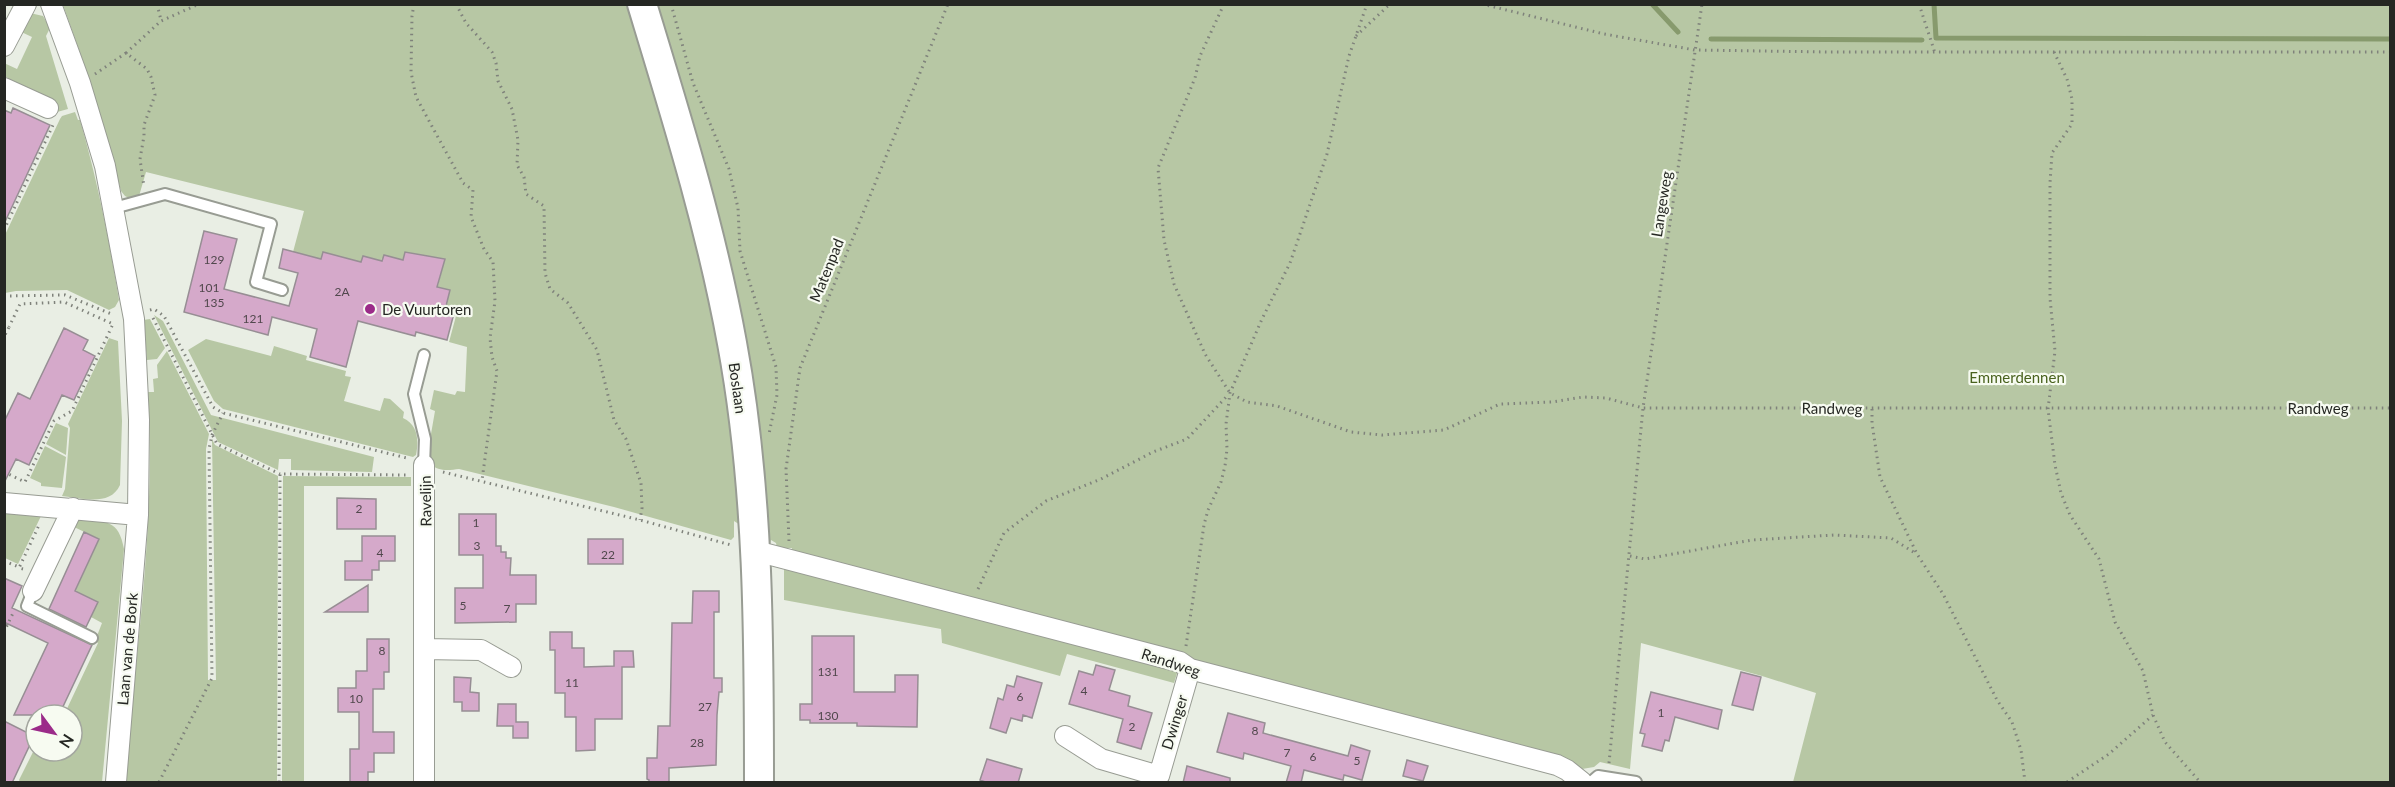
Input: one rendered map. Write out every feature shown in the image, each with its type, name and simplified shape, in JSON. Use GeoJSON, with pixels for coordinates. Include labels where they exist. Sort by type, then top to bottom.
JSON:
{"type":"FeatureCollection","features":[{"type":"Feature","properties":{"kind":"main road","name":"Boslaan"},"geometry":{"type":"LineString","coordinates":[[642,4],[704,222],[732,343],[749,468],[747,549],[759,637],[759,783]]}},
{"type":"Feature","properties":{"kind":"street"},"geometry":{"type":"LineString","coordinates":[[4,46],[26,4]]}},
{"type":"Feature","properties":{"kind":"street","name":"Laan van de Bork"},"geometry":{"type":"LineString","coordinates":[[51,4],[80,83],[105,166],[134,315],[139,420],[138,515],[116,783]]}},
{"type":"Feature","properties":{"kind":"street"},"geometry":{"type":"LineString","coordinates":[[4,88],[52,114]]}},
{"type":"Feature","properties":{"kind":"street","name":"Ravelijn"},"geometry":{"type":"LineString","coordinates":[[424,470],[424,783]]}},
{"type":"Feature","properties":{"kind":"street"},"geometry":{"type":"LineString","coordinates":[[4,502],[138,515]]}},
{"type":"Feature","properties":{"kind":"street"},"geometry":{"type":"LineString","coordinates":[[33,591],[73,508]]}},
{"type":"Feature","properties":{"kind":"street","name":"Randweg"},"geometry":{"type":"LineString","coordinates":[[747,549],[1557,765],[1582,783]]}},
{"type":"Feature","properties":{"kind":"street"},"geometry":{"type":"LineString","coordinates":[[424,649],[481,650],[511,667]]}},
{"type":"Feature","properties":{"kind":"street","name":"Dwinger"},"geometry":{"type":"LineString","coordinates":[[1065,736],[1101,759],[1158,779],[1185,666]]}},
{"type":"Feature","properties":{"kind":"lane"},"geometry":{"type":"LineString","coordinates":[[114,208],[165,194],[271,224],[256,282],[282,290]]}},
{"type":"Feature","properties":{"kind":"lane","name":"Ravelijn"},"geometry":{"type":"LineString","coordinates":[[424,355],[414,393],[425,439],[424,470]]}},
{"type":"Feature","properties":{"kind":"lane"},"geometry":{"type":"LineString","coordinates":[[33,591],[27,606],[92,638]]}},
{"type":"Feature","properties":{"kind":"lane"},"geometry":{"type":"LineString","coordinates":[[1591,783],[1598,776],[1609,776],[1636,783]]}},
{"type":"Feature","properties":{"kind":"path"},"geometry":{"type":"LineString","coordinates":[[157,4],[161,21]]}},
{"type":"Feature","properties":{"kind":"path"},"geometry":{"type":"LineString","coordinates":[[80,83],[126,53],[161,21],[199,4]]}},
{"type":"Feature","properties":{"kind":"path"},"geometry":{"type":"LineString","coordinates":[[414,4],[411,72],[416,97],[464,183],[473,190],[471,217],[484,249],[493,262],[495,301],[490,338],[492,357],[497,371],[482,481]]}},
{"type":"Feature","properties":{"kind":"path"},"geometry":{"type":"LineString","coordinates":[[456,4],[466,23],[492,52],[496,63],[498,81],[512,109],[518,140],[517,165],[524,177],[526,194],[544,206],[545,273],[550,289],[568,303],[597,350],[614,420],[626,439],[640,483],[642,508],[640,520]]}},
{"type":"Feature","properties":{"kind":"path","name":"Matenpad"},"geometry":{"type":"LineString","coordinates":[[785,558],[790,536],[786,469],[800,368],[948,4]]}},
{"type":"Feature","properties":{"kind":"path"},"geometry":{"type":"LineString","coordinates":[[1224,4],[1200,56],[1195,78],[1158,168],[1164,240],[1174,284],[1205,354],[1230,393]]}},
{"type":"Feature","properties":{"kind":"path"},"geometry":{"type":"LineString","coordinates":[[1185,666],[1204,525],[1225,466],[1226,424],[1230,393],[1290,262],[1301,231],[1326,154],[1345,71],[1367,4]]}},
{"type":"Feature","properties":{"kind":"path"},"geometry":{"type":"LineString","coordinates":[[1355,37],[1390,4]]}},
{"type":"Feature","properties":{"kind":"path"},"geometry":{"type":"LineString","coordinates":[[1482,4],[1604,34],[1695,50],[1935,53],[2391,52]]}},
{"type":"Feature","properties":{"kind":"path","name":"Langeweg"},"geometry":{"type":"LineString","coordinates":[[1643,408],[1702,4]]}},
{"type":"Feature","properties":{"kind":"path"},"geometry":{"type":"LineString","coordinates":[[1919,4],[1935,53]]}},
{"type":"Feature","properties":{"kind":"path"},"geometry":{"type":"LineString","coordinates":[[2054,52],[2067,79],[2072,99],[2072,124],[2052,153],[2050,183],[2050,298],[2055,351],[2049,409],[2055,465],[2061,493],[2070,515],[2099,559],[2115,622],[2143,671],[2153,715],[2165,742],[2200,783]]}},
{"type":"Feature","properties":{"kind":"path"},"geometry":{"type":"LineString","coordinates":[[126,53],[147,69],[154,95],[144,125],[140,159],[144,188],[141,201]]}},
{"type":"Feature","properties":{"kind":"path"},"geometry":{"type":"LineString","coordinates":[[4,230],[52,114]]}},
{"type":"Feature","properties":{"kind":"path"},"geometry":{"type":"LineString","coordinates":[[4,296],[65,295],[112,315],[153,317],[217,444],[280,474],[424,470],[440,472],[640,520],[747,549]]}},
{"type":"Feature","properties":{"kind":"path"},"geometry":{"type":"LineString","coordinates":[[4,337],[20,304],[64,302],[118,327],[134,315],[154,309],[164,316],[213,407],[223,414],[413,459],[424,470]]}},
{"type":"Feature","properties":{"kind":"path"},"geometry":{"type":"LineString","coordinates":[[4,472],[25,482],[54,421],[72,411],[112,324]]}},
{"type":"Feature","properties":{"kind":"path"},"geometry":{"type":"LineString","coordinates":[[4,325],[9,327]]}},
{"type":"Feature","properties":{"kind":"path"},"geometry":{"type":"LineString","coordinates":[[969,607],[1004,533],[1046,501],[1187,439],[1230,393]]}},
{"type":"Feature","properties":{"kind":"path","name":"Randweg"},"geometry":{"type":"LineString","coordinates":[[1230,393],[1247,402],[1277,406],[1351,432],[1382,435],[1444,430],[1500,404],[1584,398],[1606,398],[1643,408],[2391,408]]}},
{"type":"Feature","properties":{"kind":"path"},"geometry":{"type":"LineString","coordinates":[[1609,776],[1643,408]]}},
{"type":"Feature","properties":{"kind":"path"},"geometry":{"type":"LineString","coordinates":[[1872,409],[1880,477],[1917,554],[1943,594],[1998,700],[2012,722],[2021,750],[2025,783]]}},
{"type":"Feature","properties":{"kind":"path"},"geometry":{"type":"LineString","coordinates":[[159,783],[212,678],[209,449],[212,435],[223,414]]}},
{"type":"Feature","properties":{"kind":"path"},"geometry":{"type":"LineString","coordinates":[[279,783],[280,474]]}},
{"type":"Feature","properties":{"kind":"path"},"geometry":{"type":"LineString","coordinates":[[1630,556],[1645,559],[1752,540],[1834,535],[1891,538],[1917,554]]}},
{"type":"Feature","properties":{"kind":"path"},"geometry":{"type":"LineString","coordinates":[[4,561],[19,567]]}},
{"type":"Feature","properties":{"kind":"path"},"geometry":{"type":"LineString","coordinates":[[2067,783],[2109,754],[2153,715]]}},
{"type":"Feature","properties":{"kind":"green space","name":"Emmerdennen"},"geometry":{"type":"Polygon","coordinates":[[[63,5],[2390,5],[2390,782],[1793,782],[1816,693],[1641,643],[1630,769],[1600,762],[1594,767],[1582,769],[791,554],[792,548],[777,548],[776,543],[771,540],[770,544],[734,521],[734,537],[731,540],[614,507],[459,469],[437,468],[431,464],[431,434],[435,411],[430,409],[434,390],[455,395],[457,391],[465,392],[467,347],[449,342],[456,316],[443,312],[437,289],[443,266],[407,256],[404,264],[382,258],[381,263],[361,271],[299,254],[293,252],[304,211],[146,172],[139,196],[131,199],[125,196],[121,191],[88,75],[63,5]]]}},
{"type":"Feature","properties":{"kind":"green space"},"geometry":{"type":"Polygon","coordinates":[[[30,13],[43,16],[50,28],[46,36],[68,109],[57,112],[5,76],[4,63],[17,69],[32,37],[17,30],[30,13]]]}},
{"type":"Feature","properties":{"kind":"green space"},"geometry":{"type":"Polygon","coordinates":[[[75,112],[80,120],[92,164],[119,300],[115,307],[109,310],[67,290],[5,293],[4,237],[60,119],[62,116],[75,112]]]}},
{"type":"Feature","properties":{"kind":"green space"},"geometry":{"type":"Polygon","coordinates":[[[154,315],[163,321],[211,415],[374,457],[372,472],[291,470],[291,459],[279,459],[278,470],[218,442],[154,315]]]}},
{"type":"Feature","properties":{"kind":"green space"},"geometry":{"type":"Polygon","coordinates":[[[150,319],[165,348],[157,359],[147,360],[143,320],[150,319]]]}},
{"type":"Feature","properties":{"kind":"green space"},"geometry":{"type":"Polygon","coordinates":[[[109,338],[118,341],[122,421],[120,485],[115,492],[103,499],[62,496],[65,489],[70,428],[68,424],[109,338]]]}},
{"type":"Feature","properties":{"kind":"green space"},"geometry":{"type":"Polygon","coordinates":[[[206,339],[271,356],[274,346],[307,356],[306,360],[346,371],[345,376],[351,377],[344,401],[380,411],[384,398],[390,399],[404,412],[403,418],[414,429],[417,439],[416,455],[413,457],[223,409],[214,401],[188,350],[206,339]]]}},
{"type":"Feature","properties":{"kind":"green space"},"geometry":{"type":"Polygon","coordinates":[[[167,351],[209,434],[206,449],[208,680],[216,680],[212,439],[215,445],[278,476],[277,782],[124,782],[144,588],[150,441],[148,392],[154,392],[153,379],[158,378],[157,365],[167,351]]]}},
{"type":"Feature","properties":{"kind":"green space"},"geometry":{"type":"Polygon","coordinates":[[[56,423],[68,428],[66,455],[46,444],[56,423]]]}},
{"type":"Feature","properties":{"kind":"green space"},"geometry":{"type":"Polygon","coordinates":[[[45,446],[66,457],[62,488],[41,486],[41,483],[30,478],[45,446]]]}},
{"type":"Feature","properties":{"kind":"green space"},"geometry":{"type":"Polygon","coordinates":[[[283,476],[411,477],[411,486],[304,486],[304,782],[282,782],[283,476]]]}},
{"type":"Feature","properties":{"kind":"green space"},"geometry":{"type":"Polygon","coordinates":[[[5,512],[41,516],[18,564],[5,558],[5,512]]]}},
{"type":"Feature","properties":{"kind":"green space"},"geometry":{"type":"Polygon","coordinates":[[[80,519],[97,520],[110,524],[119,532],[124,549],[102,782],[20,782],[28,763],[84,763],[84,703],[70,703],[98,643],[95,641],[102,623],[91,617],[75,592],[99,539],[72,526],[80,519]]]}},
{"type":"Feature","properties":{"kind":"green space"},"geometry":{"type":"Polygon","coordinates":[[[784,563],[1178,670],[1174,683],[1067,654],[1060,676],[942,643],[941,629],[784,600],[784,563]]]}},
{"type":"Feature","properties":{"kind":"building"},"geometry":{"type":"Polygon","coordinates":[[[13,108],[50,125],[4,224],[4,110],[11,113],[13,108]]]}},
{"type":"Feature","properties":{"kind":"building","name":"De Vuurtoren"},"geometry":{"type":"Polygon","coordinates":[[[204,231],[237,239],[224,289],[289,306],[298,273],[279,268],[283,249],[321,259],[323,252],[361,262],[363,256],[382,261],[384,255],[403,260],[405,252],[445,259],[437,287],[450,290],[444,314],[453,317],[447,340],[416,332],[415,336],[358,321],[346,367],[310,357],[317,329],[272,317],[268,335],[184,312],[204,231]]]}},
{"type":"Feature","properties":{"kind":"building"},"geometry":{"type":"Polygon","coordinates":[[[64,328],[88,340],[83,350],[95,356],[74,400],[62,395],[29,465],[16,459],[4,483],[4,422],[18,393],[30,399],[64,328]]]}},
{"type":"Feature","properties":{"kind":"building"},"geometry":{"type":"Polygon","coordinates":[[[337,498],[376,499],[376,529],[337,529],[337,498]]]}},
{"type":"Feature","properties":{"kind":"building"},"geometry":{"type":"Polygon","coordinates":[[[459,514],[496,514],[496,546],[501,546],[501,552],[506,552],[506,558],[511,558],[510,575],[536,575],[536,604],[516,604],[516,622],[455,623],[455,588],[483,588],[483,555],[459,555],[459,514]]]}},
{"type":"Feature","properties":{"kind":"building"},"geometry":{"type":"Polygon","coordinates":[[[84,532],[99,539],[75,591],[98,602],[86,627],[49,609],[84,532]]]}},
{"type":"Feature","properties":{"kind":"building"},"geometry":{"type":"Polygon","coordinates":[[[362,536],[395,536],[395,561],[379,561],[379,570],[372,570],[372,580],[345,580],[345,561],[362,561],[362,536]]]}},
{"type":"Feature","properties":{"kind":"building"},"geometry":{"type":"Polygon","coordinates":[[[588,539],[623,539],[623,564],[588,564],[588,539]]]}},
{"type":"Feature","properties":{"kind":"building"},"geometry":{"type":"Polygon","coordinates":[[[4,578],[22,586],[12,608],[92,645],[65,703],[24,703],[24,715],[14,715],[48,643],[6,623],[4,626],[4,578]]]}},
{"type":"Feature","properties":{"kind":"building"},"geometry":{"type":"Polygon","coordinates":[[[368,585],[368,612],[325,612],[368,585]]]}},
{"type":"Feature","properties":{"kind":"building"},"geometry":{"type":"Polygon","coordinates":[[[693,591],[719,591],[719,612],[714,612],[714,678],[722,678],[722,692],[719,692],[717,715],[716,765],[669,768],[669,783],[649,783],[647,758],[657,758],[658,726],[670,726],[672,623],[692,623],[693,591]]]}},
{"type":"Feature","properties":{"kind":"building"},"geometry":{"type":"Polygon","coordinates":[[[550,632],[572,632],[572,648],[584,648],[584,667],[614,666],[614,651],[633,651],[634,667],[622,667],[622,719],[595,719],[595,750],[576,751],[576,717],[565,717],[565,693],[555,693],[555,650],[550,650],[550,632]]]}},
{"type":"Feature","properties":{"kind":"building"},"geometry":{"type":"Polygon","coordinates":[[[812,636],[854,636],[854,692],[895,692],[895,675],[918,675],[917,727],[857,726],[857,723],[810,723],[810,720],[800,720],[800,704],[812,704],[812,636]]]}},
{"type":"Feature","properties":{"kind":"building"},"geometry":{"type":"Polygon","coordinates":[[[367,639],[389,639],[389,672],[384,672],[384,689],[373,689],[373,732],[394,732],[394,753],[374,753],[374,772],[368,772],[368,783],[350,783],[350,749],[359,749],[359,712],[338,712],[338,688],[356,688],[356,671],[367,671],[367,639]]]}},
{"type":"Feature","properties":{"kind":"building"},"geometry":{"type":"Polygon","coordinates":[[[1096,665],[1115,670],[1109,690],[1130,696],[1128,706],[1152,713],[1141,749],[1117,742],[1123,719],[1069,704],[1079,671],[1093,675],[1096,665]]]}},
{"type":"Feature","properties":{"kind":"building"},"geometry":{"type":"Polygon","coordinates":[[[1741,672],[1761,677],[1753,710],[1732,705],[1741,672]]]}},
{"type":"Feature","properties":{"kind":"building"},"geometry":{"type":"Polygon","coordinates":[[[1017,676],[1042,683],[1032,718],[1023,715],[1022,721],[1011,718],[1006,733],[990,728],[998,698],[1003,700],[1007,685],[1014,687],[1017,676]]]}},
{"type":"Feature","properties":{"kind":"building"},"geometry":{"type":"Polygon","coordinates":[[[454,677],[471,678],[470,692],[479,693],[479,711],[462,711],[462,702],[454,702],[454,677]]]}},
{"type":"Feature","properties":{"kind":"building"},"geometry":{"type":"Polygon","coordinates":[[[1651,692],[1722,710],[1718,729],[1675,717],[1669,741],[1665,740],[1662,751],[1642,746],[1645,734],[1640,733],[1651,692]]]}},
{"type":"Feature","properties":{"kind":"building"},"geometry":{"type":"Polygon","coordinates":[[[498,704],[516,704],[516,722],[528,722],[528,738],[513,738],[513,726],[497,726],[498,704]]]}},
{"type":"Feature","properties":{"kind":"building"},"geometry":{"type":"Polygon","coordinates":[[[1228,713],[1265,723],[1263,733],[1348,756],[1351,745],[1370,751],[1362,780],[1344,775],[1343,780],[1304,770],[1301,783],[1286,783],[1291,766],[1244,753],[1243,759],[1217,752],[1228,713]]]}},
{"type":"Feature","properties":{"kind":"building"},"geometry":{"type":"Polygon","coordinates":[[[4,721],[24,731],[24,757],[12,783],[4,783],[4,721]]]}},
{"type":"Feature","properties":{"kind":"building"},"geometry":{"type":"Polygon","coordinates":[[[987,759],[1022,769],[1018,783],[988,783],[980,780],[987,759]]]}},
{"type":"Feature","properties":{"kind":"building"},"geometry":{"type":"Polygon","coordinates":[[[1407,760],[1428,766],[1423,781],[1403,776],[1407,760]]]}},
{"type":"Feature","properties":{"kind":"building"},"geometry":{"type":"Polygon","coordinates":[[[1187,766],[1230,778],[1230,783],[1183,783],[1187,766]]]}},
{"type":"Feature","properties":{"kind":"waterway"},"geometry":{"type":"LineString","coordinates":[[1652,4],[1678,32]]}},
{"type":"Feature","properties":{"kind":"waterway"},"geometry":{"type":"LineString","coordinates":[[1934,4],[1936,38],[2390,39]]}},
{"type":"Feature","properties":{"kind":"waterway"},"geometry":{"type":"LineString","coordinates":[[1711,39],[1922,40]]}},
{"type":"Feature","properties":{"kind":"place","name":"De Vuurtoren"},"geometry":{"type":"Point","coordinates":[370,309]}}]}
